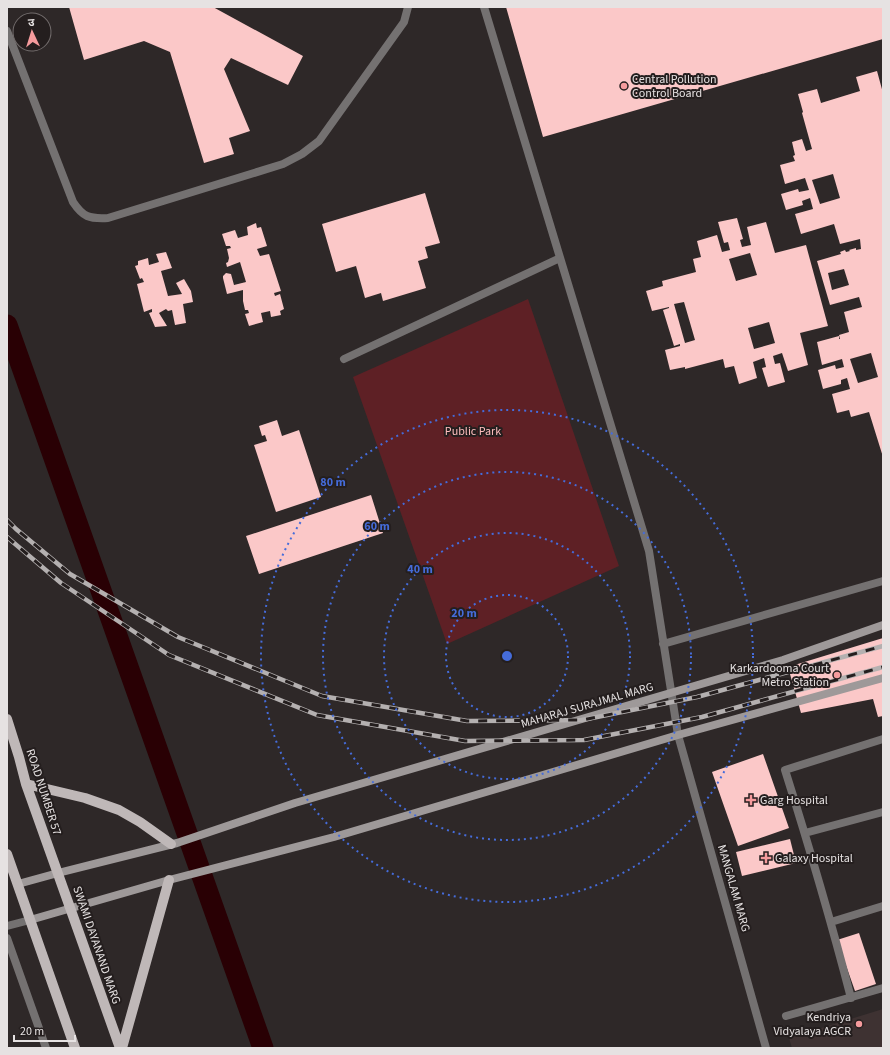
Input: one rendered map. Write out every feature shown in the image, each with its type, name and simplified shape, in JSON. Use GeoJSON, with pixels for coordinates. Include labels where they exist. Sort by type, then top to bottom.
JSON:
{"type":"FeatureCollection","features":[{"type":"Feature","properties":{"kind":"main road","name":"MAHARAJ SURAJMAL MARG"},"geometry":{"type":"LineString","coordinates":[[18,884],[174,844],[295,803],[783,660],[883,625]]}},
{"type":"Feature","properties":{"kind":"main road"},"geometry":{"type":"LineString","coordinates":[[30,920],[169,880],[334,837],[678,735],[883,678]]}},
{"type":"Feature","properties":{"kind":"main road","name":"ROAD NUMBER 57"},"geometry":{"type":"LineString","coordinates":[[7,719],[26,784],[58,873]]}},
{"type":"Feature","properties":{"kind":"main road"},"geometry":{"type":"LineString","coordinates":[[26,784],[85,798],[119,810],[174,844]]}},
{"type":"Feature","properties":{"kind":"main road"},"geometry":{"type":"LineString","coordinates":[[7,854],[75,1048]]}},
{"type":"Feature","properties":{"kind":"main road","name":"SWAMI DAYANAND MARG"},"geometry":{"type":"LineString","coordinates":[[58,873],[120,1048]]}},
{"type":"Feature","properties":{"kind":"main road"},"geometry":{"type":"LineString","coordinates":[[120,1048],[169,880]]}},
{"type":"Feature","properties":{"kind":"street"},"geometry":{"type":"LineString","coordinates":[[7,31],[73,202],[79,211],[96,219],[108,218],[283,164],[302,154],[319,141],[404,22],[408,7]]}},
{"type":"Feature","properties":{"kind":"street","name":"MANGALAM MARG"},"geometry":{"type":"LineString","coordinates":[[484,7],[649,551],[678,735],[766,1048]]}},
{"type":"Feature","properties":{"kind":"street"},"geometry":{"type":"LineString","coordinates":[[344,359],[560,258]]}},
{"type":"Feature","properties":{"kind":"street"},"geometry":{"type":"LineString","coordinates":[[664,644],[883,581]]}},
{"type":"Feature","properties":{"kind":"street"},"geometry":{"type":"LineString","coordinates":[[851,998],[831,922],[784,770],[883,739]]}},
{"type":"Feature","properties":{"kind":"street"},"geometry":{"type":"LineString","coordinates":[[804,833],[883,812]]}},
{"type":"Feature","properties":{"kind":"street"},"geometry":{"type":"LineString","coordinates":[[831,922],[883,906]]}},
{"type":"Feature","properties":{"kind":"street"},"geometry":{"type":"LineString","coordinates":[[7,926],[30,920]]}},
{"type":"Feature","properties":{"kind":"street"},"geometry":{"type":"LineString","coordinates":[[7,938],[46,1048]]}},
{"type":"Feature","properties":{"kind":"street"},"geometry":{"type":"LineString","coordinates":[[786,1016],[883,988]]}},
{"type":"Feature","properties":{"kind":"shaded area","name":"Kendriya Vidyalaya AGCR"},"geometry":{"type":"Polygon","coordinates":[[[883,1009],[883,1048],[792,1048],[789,1038],[883,1009]]]}},
{"type":"Feature","properties":{"kind":"green space","name":"Public Park"},"geometry":{"type":"Polygon","coordinates":[[[528,299],[619,566],[447,644],[353,377],[528,299]]]}},
{"type":"Feature","properties":{"kind":"building"},"geometry":{"type":"Polygon","coordinates":[[[69,7],[213,7],[303,56],[288,85],[231,58],[224,69],[250,131],[229,138],[234,154],[204,163],[170,52],[144,41],[84,60],[69,7]]]}},
{"type":"Feature","properties":{"kind":"building","name":"Central Pollution Control Board"},"geometry":{"type":"Polygon","coordinates":[[[506,7],[883,7],[883,39],[543,137],[506,7]]]}},
{"type":"Feature","properties":{"kind":"building"},"geometry":{"type":"Polygon","coordinates":[[[877,71],[883,93],[883,457],[869,412],[851,417],[849,410],[837,413],[832,394],[850,389],[847,378],[841,380],[841,384],[823,389],[818,370],[835,365],[836,369],[844,367],[842,359],[822,365],[817,342],[839,336],[840,339],[839,335],[849,332],[844,312],[862,307],[859,297],[830,305],[817,261],[841,254],[840,252],[845,250],[846,252],[856,248],[856,250],[861,249],[860,239],[840,244],[834,224],[801,234],[795,214],[813,209],[810,198],[802,201],[803,205],[786,210],[781,194],[798,189],[799,192],[809,190],[805,178],[785,184],[780,165],[795,161],[792,142],[802,139],[806,151],[812,149],[798,94],[817,89],[821,103],[860,91],[856,77],[877,71]],[[833,174],[812,180],[820,204],[840,198],[833,174]],[[844,269],[828,273],[832,290],[849,285],[844,269]],[[871,353],[850,359],[858,383],[878,377],[871,353]]]}},
{"type":"Feature","properties":{"kind":"building"},"geometry":{"type":"Polygon","coordinates":[[[425,193],[440,243],[425,247],[428,258],[418,261],[426,288],[383,301],[381,293],[365,298],[356,266],[336,272],[322,224],[425,193]]]}},
{"type":"Feature","properties":{"kind":"building"},"geometry":{"type":"Polygon","coordinates":[[[737,218],[743,239],[740,240],[742,247],[751,245],[747,227],[766,222],[775,253],[806,245],[828,326],[800,333],[808,365],[788,371],[782,353],[773,356],[775,364],[780,363],[785,382],[768,387],[762,368],[766,367],[764,358],[753,362],[757,378],[739,384],[734,366],[725,368],[723,359],[685,369],[685,367],[670,370],[665,350],[680,346],[680,344],[674,346],[663,310],[669,307],[652,311],[646,291],[663,286],[662,281],[696,272],[693,259],[701,257],[697,241],[717,235],[722,252],[730,250],[728,242],[724,243],[718,222],[737,218]],[[750,253],[729,259],[736,281],[757,275],[750,253]],[[684,302],[674,304],[685,343],[695,340],[684,302]],[[769,322],[748,328],[754,349],[775,343],[769,322]]]}},
{"type":"Feature","properties":{"kind":"building"},"geometry":{"type":"Polygon","coordinates":[[[256,223],[257,228],[261,227],[267,246],[257,249],[260,256],[269,254],[281,291],[274,293],[275,296],[280,294],[284,309],[280,311],[281,315],[271,317],[270,311],[261,313],[263,322],[249,326],[245,314],[249,313],[248,310],[245,310],[243,290],[227,294],[223,278],[226,273],[231,274],[234,285],[246,282],[240,262],[227,267],[226,263],[228,262],[229,258],[227,249],[231,248],[230,246],[226,246],[222,234],[235,230],[238,238],[248,235],[247,227],[256,223]]]}},
{"type":"Feature","properties":{"kind":"building"},"geometry":{"type":"Polygon","coordinates":[[[166,252],[172,268],[161,271],[168,296],[182,294],[176,283],[184,279],[191,291],[193,302],[183,304],[186,323],[175,325],[172,310],[168,311],[166,309],[159,313],[167,326],[155,327],[149,313],[152,312],[152,309],[144,312],[137,284],[144,282],[142,278],[140,279],[135,266],[138,265],[138,261],[148,258],[149,265],[159,262],[156,254],[166,252]]]}},
{"type":"Feature","properties":{"kind":"building"},"geometry":{"type":"Polygon","coordinates":[[[277,420],[282,436],[299,430],[321,497],[276,512],[254,445],[267,441],[265,435],[262,436],[259,426],[277,420]]]}},
{"type":"Feature","properties":{"kind":"building"},"geometry":{"type":"Polygon","coordinates":[[[371,495],[383,533],[259,574],[246,536],[371,495]]]}},
{"type":"Feature","properties":{"kind":"building","name":"Karkardooma Court Metro Station"},"geometry":{"type":"Polygon","coordinates":[[[883,638],[883,716],[878,717],[873,699],[801,713],[788,667],[883,638]]]}},
{"type":"Feature","properties":{"kind":"building","name":"Garg Hospital"},"geometry":{"type":"Polygon","coordinates":[[[763,754],[789,828],[738,846],[712,772],[763,754]]]}},
{"type":"Feature","properties":{"kind":"building","name":"Galaxy Hospital"},"geometry":{"type":"Polygon","coordinates":[[[790,839],[796,863],[742,876],[736,852],[790,839]]]}},
{"type":"Feature","properties":{"kind":"building"},"geometry":{"type":"Polygon","coordinates":[[[859,933],[876,984],[855,991],[837,940],[859,933]]]}},
{"type":"Feature","properties":{"kind":"waterway"},"geometry":{"type":"LineString","coordinates":[[7,325],[263,1048]]}},
{"type":"Feature","properties":{"kind":"railway"},"geometry":{"type":"LineString","coordinates":[[7,520],[70,574],[178,637],[322,696],[467,721],[582,720],[697,697],[883,646]]}},
{"type":"Feature","properties":{"kind":"railway"},"geometry":{"type":"LineString","coordinates":[[7,537],[61,583],[169,655],[317,715],[465,741],[584,740],[702,717],[883,667]]}},
{"type":"Feature","properties":{"kind":"place","name":"Central Pollution Control Board"},"geometry":{"type":"Point","coordinates":[624,86]}},
{"type":"Feature","properties":{"kind":"place","name":"Karkardooma Court Metro Station"},"geometry":{"type":"Point","coordinates":[837,675]}},
{"type":"Feature","properties":{"kind":"place","name":"Garg Hospital"},"geometry":{"type":"Point","coordinates":[751,800]}},
{"type":"Feature","properties":{"kind":"place","name":"Galaxy Hospital"},"geometry":{"type":"Point","coordinates":[766,858]}},
{"type":"Feature","properties":{"kind":"place","name":"Kendriya Vidyalaya AGCR"},"geometry":{"type":"Point","coordinates":[859,1024]}}]}
